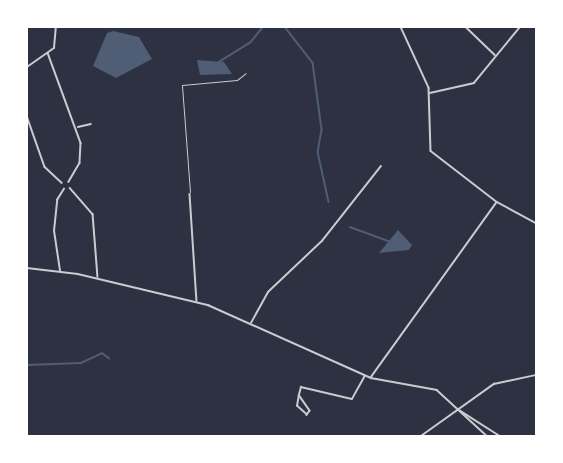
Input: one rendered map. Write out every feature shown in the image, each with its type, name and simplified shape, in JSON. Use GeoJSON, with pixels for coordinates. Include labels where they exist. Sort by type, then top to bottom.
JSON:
{"type":"FeatureCollection","features":[{"type":"Feature","properties":{"kind":"street"},"geometry":{"type":"LineString","coordinates":[[27,67],[48,53],[57,42],[56,27]]}},
{"type":"Feature","properties":{"kind":"street"},"geometry":{"type":"LineString","coordinates":[[401,27],[430,93],[431,151],[496,202],[536,223]]}},
{"type":"Feature","properties":{"kind":"street"},"geometry":{"type":"LineString","coordinates":[[466,27],[496,56]]}},
{"type":"Feature","properties":{"kind":"street"},"geometry":{"type":"LineString","coordinates":[[430,93],[468,87],[520,27]]}},
{"type":"Feature","properties":{"kind":"street"},"geometry":{"type":"LineString","coordinates":[[48,53],[77,127],[81,159],[69,182],[70,188],[93,214],[98,278]]}},
{"type":"Feature","properties":{"kind":"street"},"geometry":{"type":"LineString","coordinates":[[27,116],[45,167],[62,183],[64,189]]}},
{"type":"Feature","properties":{"kind":"street"},"geometry":{"type":"LineString","coordinates":[[77,127],[91,124]]}},
{"type":"Feature","properties":{"kind":"street"},"geometry":{"type":"LineString","coordinates":[[251,324],[268,292],[322,241],[381,166]]}},
{"type":"Feature","properties":{"kind":"street"},"geometry":{"type":"LineString","coordinates":[[62,183],[69,182]]}},
{"type":"Feature","properties":{"kind":"street"},"geometry":{"type":"LineString","coordinates":[[60,271],[54,231],[57,200],[64,189],[70,188]]}},
{"type":"Feature","properties":{"kind":"street"},"geometry":{"type":"LineString","coordinates":[[190,194],[197,301]]}},
{"type":"Feature","properties":{"kind":"street"},"geometry":{"type":"LineString","coordinates":[[371,378],[496,202]]}},
{"type":"Feature","properties":{"kind":"street"},"geometry":{"type":"LineString","coordinates":[[27,268],[98,278],[197,301],[371,378],[437,390],[487,436]]}},
{"type":"Feature","properties":{"kind":"street"},"geometry":{"type":"LineString","coordinates":[[299,395],[310,411],[307,416],[297,406],[299,395],[301,387],[352,399],[365,375]]}},
{"type":"Feature","properties":{"kind":"street"},"geometry":{"type":"LineString","coordinates":[[421,436],[494,384],[536,375]]}},
{"type":"Feature","properties":{"kind":"street"},"geometry":{"type":"LineString","coordinates":[[458,410],[500,436]]}},
{"type":"Feature","properties":{"kind":"lane"},"geometry":{"type":"LineString","coordinates":[[190,194],[182,85],[235,81],[246,73]]}},
{"type":"Feature","properties":{"kind":"water"},"geometry":{"type":"Polygon","coordinates":[[[113,31],[139,37],[152,59],[116,78],[93,66],[107,33],[113,31]]]}},
{"type":"Feature","properties":{"kind":"water"},"geometry":{"type":"Polygon","coordinates":[[[197,60],[224,62],[232,74],[200,75],[197,60]]]}},
{"type":"Feature","properties":{"kind":"water"},"geometry":{"type":"Polygon","coordinates":[[[398,230],[412,245],[409,250],[379,253],[398,230]]]}},
{"type":"Feature","properties":{"kind":"waterway"},"geometry":{"type":"LineString","coordinates":[[219,62],[250,43],[263,27]]}},
{"type":"Feature","properties":{"kind":"waterway"},"geometry":{"type":"LineString","coordinates":[[285,27],[313,63],[322,130],[318,152],[329,202]]}},
{"type":"Feature","properties":{"kind":"waterway"},"geometry":{"type":"LineString","coordinates":[[350,227],[391,242]]}},
{"type":"Feature","properties":{"kind":"waterway"},"geometry":{"type":"LineString","coordinates":[[27,365],[81,363],[102,353],[109,358]]}}]}
